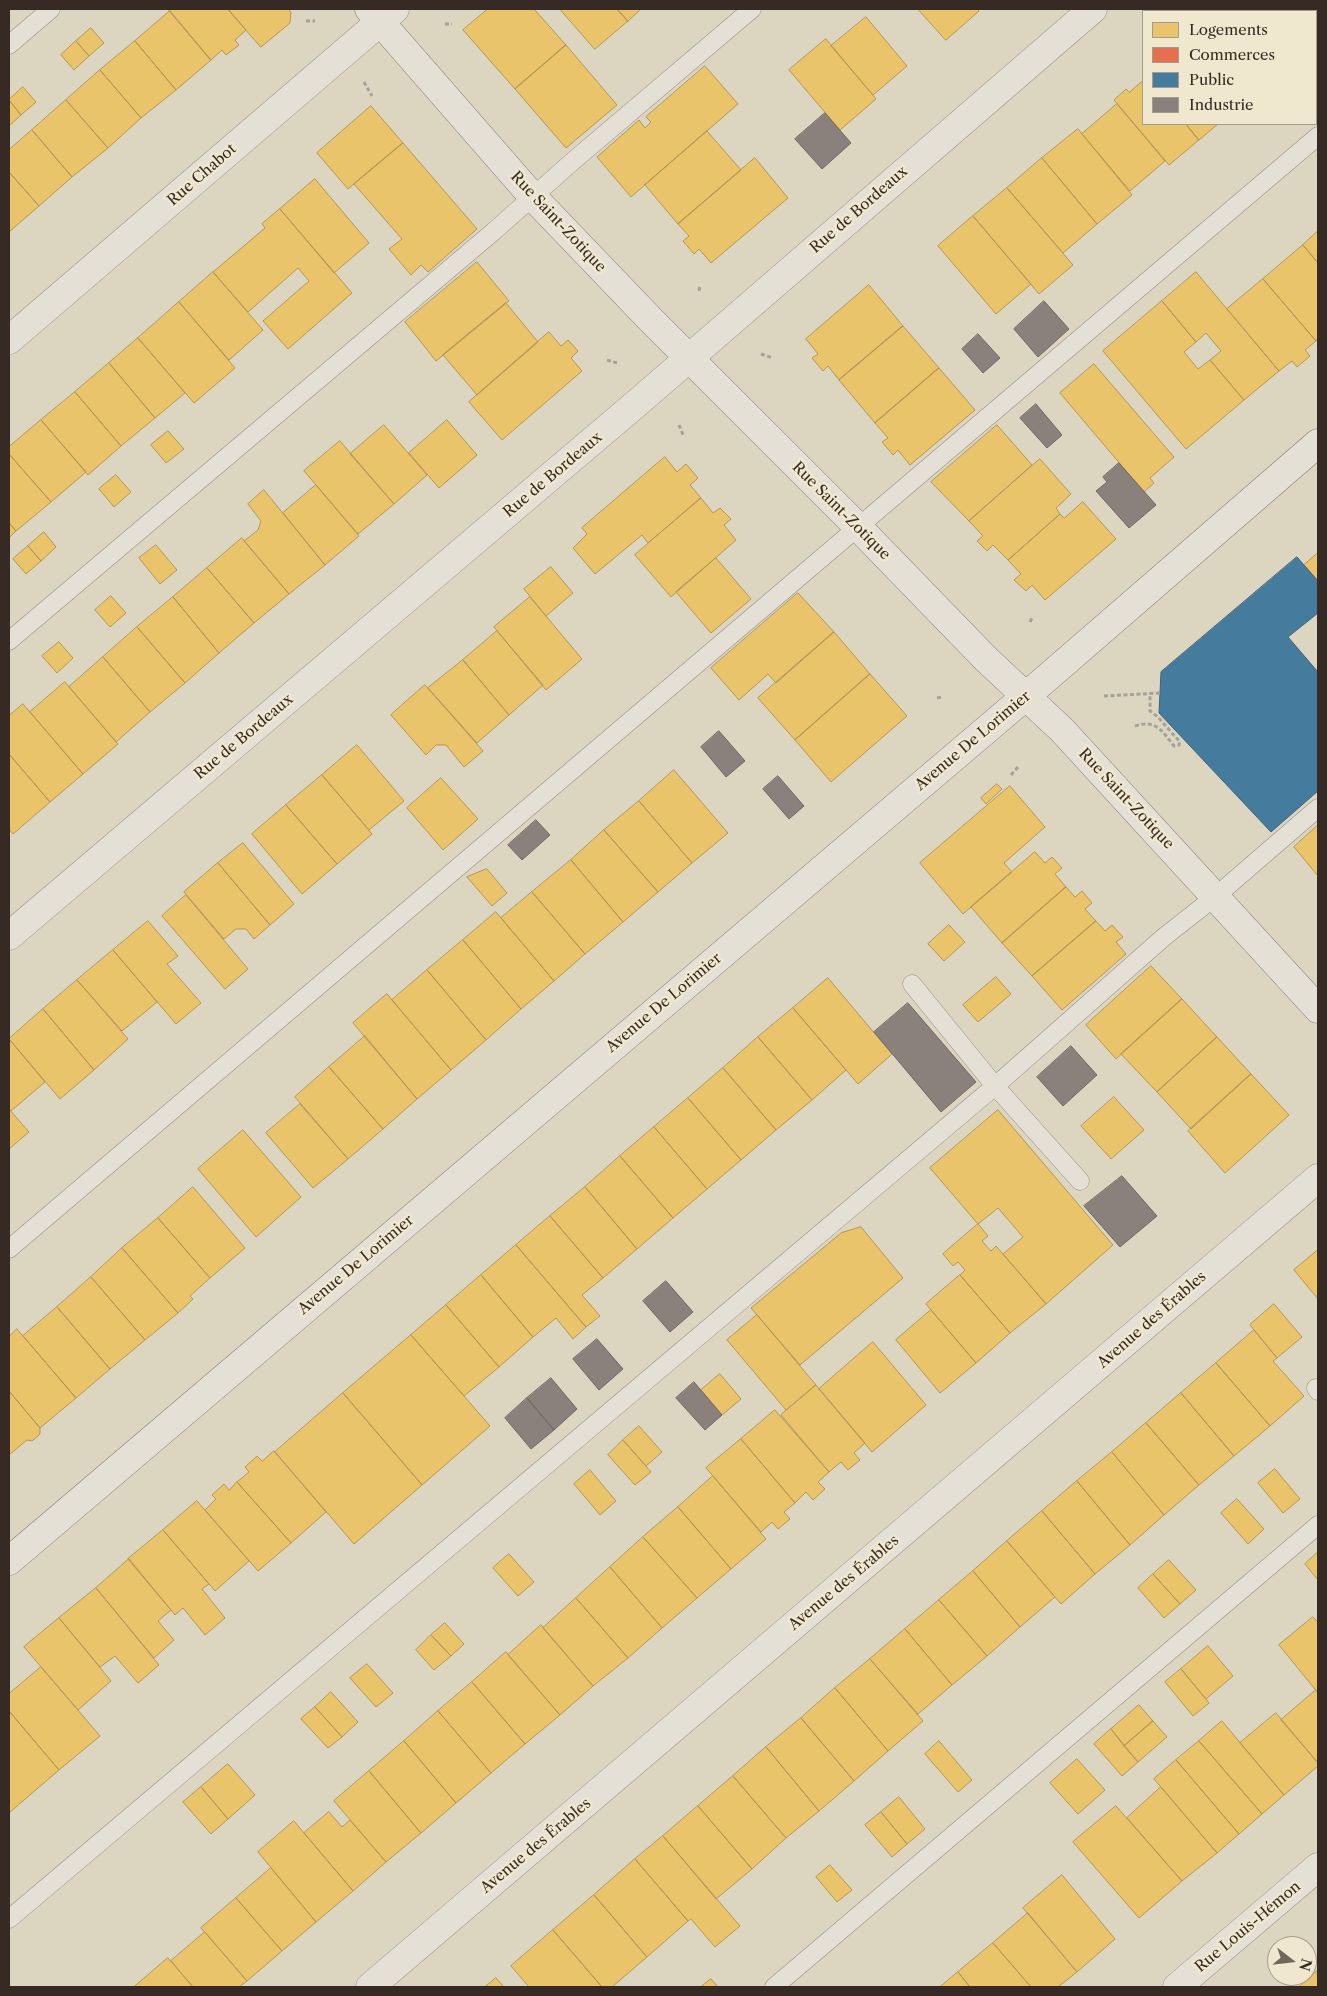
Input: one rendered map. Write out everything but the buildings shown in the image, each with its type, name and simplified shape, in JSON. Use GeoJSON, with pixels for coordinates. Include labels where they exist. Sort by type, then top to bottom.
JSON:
{"type":"FeatureCollection","features":[{"type":"Feature","properties":{"kind":"street","name":"Rue de Bordeaux"},"geometry":{"type":"LineString","coordinates":[[9,936],[688,358],[1093,9]]}},
{"type":"Feature","properties":{"kind":"street","name":"Rue Saint-Zotique"},"geometry":{"type":"LineString","coordinates":[[381,13],[533,197],[688,358],[986,659],[1080,749],[1318,1009]]}},
{"type":"Feature","properties":{"kind":"street","name":"Rue Chabot"},"geometry":{"type":"LineString","coordinates":[[9,340],[381,13]]}},
{"type":"Feature","properties":{"kind":"street","name":"Avenue De Lorimier"},"geometry":{"type":"LineString","coordinates":[[9,1561],[1026,696],[1318,443]]}},
{"type":"Feature","properties":{"kind":"street","name":"Avenue des Érables"},"geometry":{"type":"LineString","coordinates":[[370,1987],[1318,1178]]}},
{"type":"Feature","properties":{"kind":"street","name":"Rue Louis-Hémon"},"geometry":{"type":"LineString","coordinates":[[1178,1987],[1318,1868]]}},
{"type":"Feature","properties":{"kind":"lane"},"geometry":{"type":"LineString","coordinates":[[9,45],[51,9]]}},
{"type":"Feature","properties":{"kind":"lane"},"geometry":{"type":"LineString","coordinates":[[9,641],[752,9]]}},
{"type":"Feature","properties":{"kind":"lane"},"geometry":{"type":"LineString","coordinates":[[9,1249],[1318,136]]}},
{"type":"Feature","properties":{"kind":"lane"},"geometry":{"type":"LineString","coordinates":[[9,1919],[995,1086],[1164,938],[1318,808]]}},
{"type":"Feature","properties":{"kind":"lane"},"geometry":{"type":"LineString","coordinates":[[912,984],[995,1086],[1080,1182]]}},
{"type":"Feature","properties":{"kind":"lane"},"geometry":{"type":"LineString","coordinates":[[774,1987],[1318,1525]]}},
{"type":"Feature","properties":{"kind":"path"},"geometry":{"type":"LineString","coordinates":[[306,21],[315,21]]}},
{"type":"Feature","properties":{"kind":"path"},"geometry":{"type":"LineString","coordinates":[[445,24],[452,24]]}},
{"type":"Feature","properties":{"kind":"path"},"geometry":{"type":"LineString","coordinates":[[364,82],[372,96]]}},
{"type":"Feature","properties":{"kind":"path"},"geometry":{"type":"LineString","coordinates":[[699,290],[700,286]]}},
{"type":"Feature","properties":{"kind":"path"},"geometry":{"type":"LineString","coordinates":[[761,354],[773,358]]}},
{"type":"Feature","properties":{"kind":"path"},"geometry":{"type":"LineString","coordinates":[[607,360],[617,363]]}},
{"type":"Feature","properties":{"kind":"path"},"geometry":{"type":"LineString","coordinates":[[679,425],[684,437]]}},
{"type":"Feature","properties":{"kind":"path"},"geometry":{"type":"LineString","coordinates":[[1030,622],[1033,616]]}},
{"type":"Feature","properties":{"kind":"path"},"geometry":{"type":"LineString","coordinates":[[1135,726],[1144,723],[1156,725],[1174,746],[1179,745],[1180,742],[1158,717],[1150,711],[1150,693]]}},
{"type":"Feature","properties":{"kind":"path"},"geometry":{"type":"LineString","coordinates":[[1104,696],[1160,693]]}},
{"type":"Feature","properties":{"kind":"path"},"geometry":{"type":"LineString","coordinates":[[937,698],[942,697]]}},
{"type":"Feature","properties":{"kind":"path"},"geometry":{"type":"LineString","coordinates":[[1012,775],[1018,767]]}}]}
